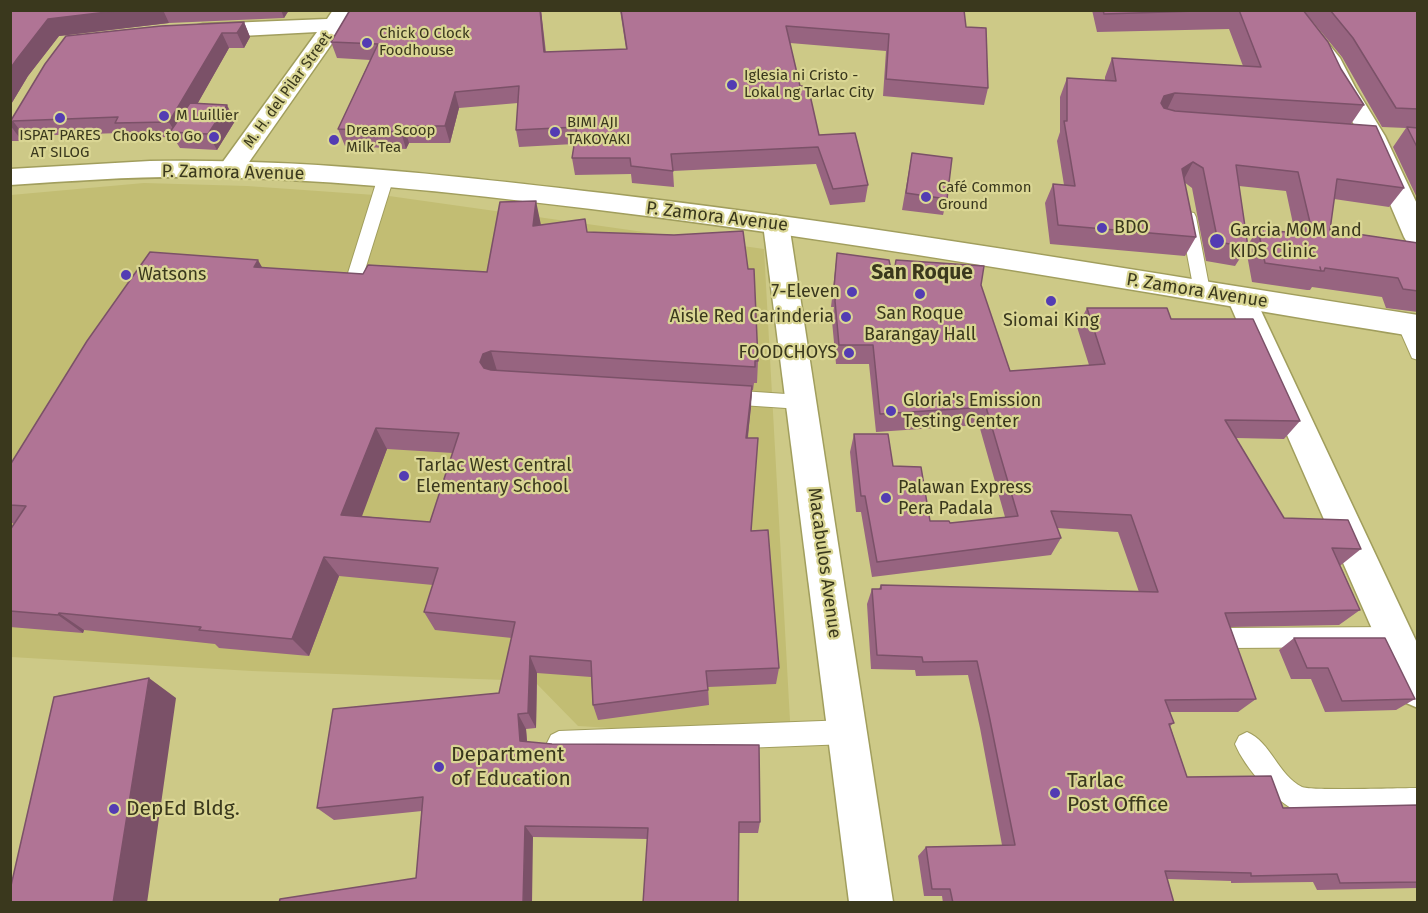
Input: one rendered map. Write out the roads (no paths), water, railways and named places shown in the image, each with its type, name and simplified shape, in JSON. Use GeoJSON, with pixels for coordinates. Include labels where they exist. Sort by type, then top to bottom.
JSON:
{"type":"FeatureCollection","features":[{"type":"Feature","properties":{"kind":"main road"},"geometry":{"type":"LineString","coordinates":[[1289,10],[1329,58],[1372,136],[1418,237]]}},
{"type":"Feature","properties":{"kind":"main road"},"geometry":{"type":"LineString","coordinates":[[181,32],[340,18]]}},
{"type":"Feature","properties":{"kind":"main road","name":"M. H. del Pilar Street"},"geometry":{"type":"LineString","coordinates":[[231,170],[340,18]]}},
{"type":"Feature","properties":{"kind":"main road","name":"P. Zamora Avenue"},"geometry":{"type":"LineString","coordinates":[[10,177],[231,170],[385,180],[680,211],[776,224],[1412,325]]}},
{"type":"Feature","properties":{"kind":"main road","name":"Macabulos Avenue"},"geometry":{"type":"LineString","coordinates":[[776,224],[871,903]]}},
{"type":"Feature","properties":{"kind":"main road"},"geometry":{"type":"LineString","coordinates":[[1241,298],[1418,689]]}},
{"type":"Feature","properties":{"kind":"lane"},"geometry":{"type":"LineString","coordinates":[[356,273],[385,180]]}},
{"type":"Feature","properties":{"kind":"lane"},"geometry":{"type":"LineString","coordinates":[[1185,200],[1202,291]]}},
{"type":"Feature","properties":{"kind":"lane"},"geometry":{"type":"LineString","coordinates":[[1412,325],[1418,353]]}},
{"type":"Feature","properties":{"kind":"lane"},"geometry":{"type":"LineString","coordinates":[[708,396],[801,402]]}},
{"type":"Feature","properties":{"kind":"lane"},"geometry":{"type":"LineString","coordinates":[[1227,638],[1395,637]]}},
{"type":"Feature","properties":{"kind":"lane"},"geometry":{"type":"LineString","coordinates":[[559,743],[848,732]]}},
{"type":"Feature","properties":{"kind":"lane"},"geometry":{"type":"LineString","coordinates":[[1247,744],[1275,780],[1299,800],[1418,800]]}},
{"type":"Feature","properties":{"kind":"place","name":"Chick O Clock Foodhouse"},"geometry":{"type":"Point","coordinates":[367,43]}},
{"type":"Feature","properties":{"kind":"place","name":"Iglesia ni Cristo - Lokal ng Tarlac City"},"geometry":{"type":"Point","coordinates":[732,85]}},
{"type":"Feature","properties":{"kind":"place","name":"M Luillier"},"geometry":{"type":"Point","coordinates":[164,116]}},
{"type":"Feature","properties":{"kind":"place","name":"ISPAT PARES AT SILOG"},"geometry":{"type":"Point","coordinates":[60,118]}},
{"type":"Feature","properties":{"kind":"place","name":"BIMI AJI TAKOYAKI"},"geometry":{"type":"Point","coordinates":[555,132]}},
{"type":"Feature","properties":{"kind":"place","name":"Chooks to Go"},"geometry":{"type":"Point","coordinates":[214,137]}},
{"type":"Feature","properties":{"kind":"place","name":"Dream Scoop Milk Tea"},"geometry":{"type":"Point","coordinates":[334,140]}},
{"type":"Feature","properties":{"kind":"place","name":"Café Common Ground"},"geometry":{"type":"Point","coordinates":[926,197]}},
{"type":"Feature","properties":{"kind":"place","name":"BDO"},"geometry":{"type":"Point","coordinates":[1102,228]}},
{"type":"Feature","properties":{"kind":"place","name":"Garcia MOM and KIDS Clinic"},"geometry":{"type":"Point","coordinates":[1217,241]}},
{"type":"Feature","properties":{"kind":"place","name":"Watsons"},"geometry":{"type":"Point","coordinates":[126,275]}},
{"type":"Feature","properties":{"kind":"place","name":"7-Eleven"},"geometry":{"type":"Point","coordinates":[852,292]}},
{"type":"Feature","properties":{"kind":"place","name":"San Roque Barangay Hall"},"geometry":{"type":"Point","coordinates":[920,294]}},
{"type":"Feature","properties":{"kind":"place","name":"Siomai King"},"geometry":{"type":"Point","coordinates":[1051,301]}},
{"type":"Feature","properties":{"kind":"place","name":"Aisle Red Carinderia"},"geometry":{"type":"Point","coordinates":[846,317]}},
{"type":"Feature","properties":{"kind":"place","name":"FOODCHOYS"},"geometry":{"type":"Point","coordinates":[849,353]}},
{"type":"Feature","properties":{"kind":"place","name":"Gloria's Emission Testing Center"},"geometry":{"type":"Point","coordinates":[891,411]}},
{"type":"Feature","properties":{"kind":"place","name":"Tarlac West Central Elementary School"},"geometry":{"type":"Point","coordinates":[404,476]}},
{"type":"Feature","properties":{"kind":"place","name":"Palawan Express Pera Padala"},"geometry":{"type":"Point","coordinates":[886,498]}},
{"type":"Feature","properties":{"kind":"place","name":"Department of Education"},"geometry":{"type":"Point","coordinates":[439,767]}},
{"type":"Feature","properties":{"kind":"place","name":"Tarlac Post Office"},"geometry":{"type":"Point","coordinates":[1055,793]}},
{"type":"Feature","properties":{"kind":"place","name":"DepEd Bldg."},"geometry":{"type":"Point","coordinates":[114,809]}},
{"type":"Feature","properties":{"kind":"district","name":"San Roque"},"geometry":{"type":"Point","coordinates":[922,273]}}]}
